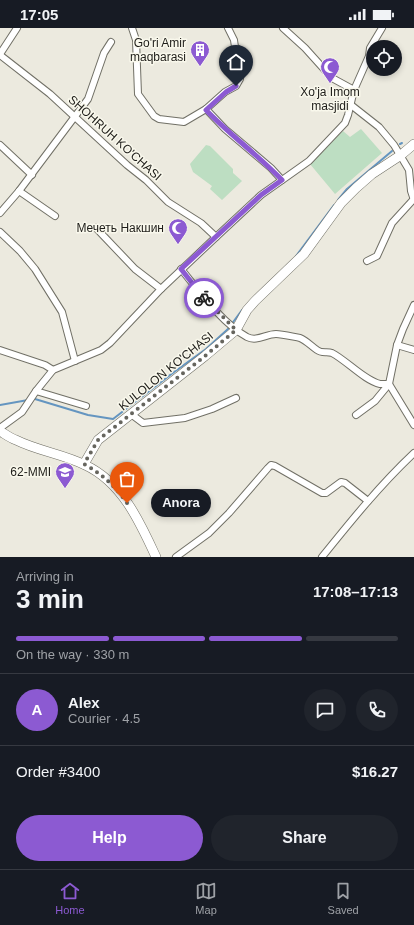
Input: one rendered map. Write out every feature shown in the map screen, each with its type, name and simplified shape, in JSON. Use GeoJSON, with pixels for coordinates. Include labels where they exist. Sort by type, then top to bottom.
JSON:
{"type":"FeatureCollection","features":[{"type":"Feature","properties":{"kind":"main road","name":"KULOLON KO'CHASI"},"geometry":{"type":"LineString","coordinates":[[84,464],[98,440],[205,356],[255,301],[304,254],[348,195],[372,174],[401,155],[414,144]]}},
{"type":"Feature","properties":{"kind":"main road"},"geometry":{"type":"LineString","coordinates":[[0,432],[16,441],[84,464],[97,471],[118,491],[135,515],[156,557]]}},
{"type":"Feature","properties":{"kind":"street"},"geometry":{"type":"LineString","coordinates":[[1,58],[16,28]]}},
{"type":"Feature","properties":{"kind":"street"},"geometry":{"type":"LineString","coordinates":[[132,28],[136,40],[138,94],[154,116],[159,119],[184,122],[206,110],[226,92],[236,86],[240,79],[242,52],[235,47],[234,40],[228,28]]}},
{"type":"Feature","properties":{"kind":"street"},"geometry":{"type":"LineString","coordinates":[[283,28],[305,48],[332,78],[354,90]]}},
{"type":"Feature","properties":{"kind":"street"},"geometry":{"type":"LineString","coordinates":[[0,428],[18,416],[53,370],[101,350],[110,343],[181,269],[261,195],[309,161],[344,123],[351,105],[354,90],[369,56],[370,48],[382,28]]}},
{"type":"Feature","properties":{"kind":"street"},"geometry":{"type":"LineString","coordinates":[[0,213],[32,175],[88,99],[104,53],[111,42]]}},
{"type":"Feature","properties":{"kind":"street","name":"SHOHRUH KO'CHASI"},"geometry":{"type":"LineString","coordinates":[[1,58],[50,94],[126,165],[146,180],[168,202],[201,224],[216,237]]}},
{"type":"Feature","properties":{"kind":"street"},"geometry":{"type":"LineString","coordinates":[[351,105],[379,127],[401,155],[409,170],[411,191],[414,200],[392,223],[377,256],[367,261]]}},
{"type":"Feature","properties":{"kind":"street"},"geometry":{"type":"LineString","coordinates":[[206,110],[225,129],[271,168],[282,180]]}},
{"type":"Feature","properties":{"kind":"street"},"geometry":{"type":"LineString","coordinates":[[0,145],[32,175]]}},
{"type":"Feature","properties":{"kind":"street"},"geometry":{"type":"LineString","coordinates":[[19,191],[55,216]]}},
{"type":"Feature","properties":{"kind":"street"},"geometry":{"type":"LineString","coordinates":[[96,228],[135,269],[161,290]]}},
{"type":"Feature","properties":{"kind":"street"},"geometry":{"type":"LineString","coordinates":[[0,232],[20,251],[35,269],[62,312],[75,361]]}},
{"type":"Feature","properties":{"kind":"street"},"geometry":{"type":"LineString","coordinates":[[181,269],[205,299],[232,326],[248,338],[256,339],[265,335],[276,334],[299,338],[308,342],[322,353],[329,352],[343,359],[373,381],[380,384],[389,384]]}},
{"type":"Feature","properties":{"kind":"street"},"geometry":{"type":"LineString","coordinates":[[356,415],[375,401],[389,384],[397,345],[414,305]]}},
{"type":"Feature","properties":{"kind":"street"},"geometry":{"type":"LineString","coordinates":[[397,345],[414,350]]}},
{"type":"Feature","properties":{"kind":"street"},"geometry":{"type":"LineString","coordinates":[[0,350],[46,365],[53,370]]}},
{"type":"Feature","properties":{"kind":"street"},"geometry":{"type":"LineString","coordinates":[[389,384],[414,425]]}},
{"type":"Feature","properties":{"kind":"street"},"geometry":{"type":"LineString","coordinates":[[36,391],[86,406]]}},
{"type":"Feature","properties":{"kind":"street"},"geometry":{"type":"LineString","coordinates":[[131,414],[143,423],[185,418],[212,409],[236,398]]}},
{"type":"Feature","properties":{"kind":"street"},"geometry":{"type":"LineString","coordinates":[[322,557],[368,501],[414,453]]}},
{"type":"Feature","properties":{"kind":"street"},"geometry":{"type":"LineString","coordinates":[[176,557],[209,533],[271,466],[322,494],[341,482],[346,483],[368,501]]}},
{"type":"Feature","properties":{"kind":"green space"},"geometry":{"type":"Polygon","coordinates":[[[361,129],[382,153],[335,194],[310,164],[343,131],[350,137],[361,129]]]}},
{"type":"Feature","properties":{"kind":"green space"},"geometry":{"type":"Polygon","coordinates":[[[206,145],[210,146],[233,169],[233,173],[242,181],[222,200],[210,189],[212,186],[193,172],[190,164],[206,145]]]}},
{"type":"Feature","properties":{"kind":"waterway"},"geometry":{"type":"LineString","coordinates":[[338,200],[347,189],[392,151]]}},
{"type":"Feature","properties":{"kind":"waterway"},"geometry":{"type":"LineString","coordinates":[[296,256],[334,205]]}},
{"type":"Feature","properties":{"kind":"waterway"},"geometry":{"type":"LineString","coordinates":[[33,399],[88,415],[113,419],[206,349],[228,329],[242,310]]}},
{"type":"Feature","properties":{"kind":"waterway"},"geometry":{"type":"LineString","coordinates":[[0,405],[28,400]]}},
{"type":"Feature","properties":{"kind":"way so far"},"geometry":{"type":"LineString","coordinates":[[127,503],[109,481],[97,471],[84,464],[98,440],[236,330],[204,298]]}},
{"type":"Feature","properties":{"kind":"place","name":"Go'ri Amir maqbarasi"},"geometry":{"type":"Point","coordinates":[200,67]}},
{"type":"Feature","properties":{"kind":"place","name":"Xo'ja Imom masjidi"},"geometry":{"type":"Point","coordinates":[330,84]}},
{"type":"Feature","properties":{"kind":"place","name":"Мечеть Накшин"},"geometry":{"type":"Point","coordinates":[178,245]}},
{"type":"Feature","properties":{"kind":"place","name":"62-MMI"},"geometry":{"type":"Point","coordinates":[65,489]}},
{"type":"Feature","properties":{"kind":"place","name":"Anora"},"geometry":{"type":"Point","coordinates":[127,503]}},
{"type":"Feature","properties":{"kind":"route"},"geometry":{"type":"LineString","coordinates":[[204,298],[181,269],[261,195],[282,180],[271,168],[225,129],[206,110],[226,92],[236,86]]}}]}
